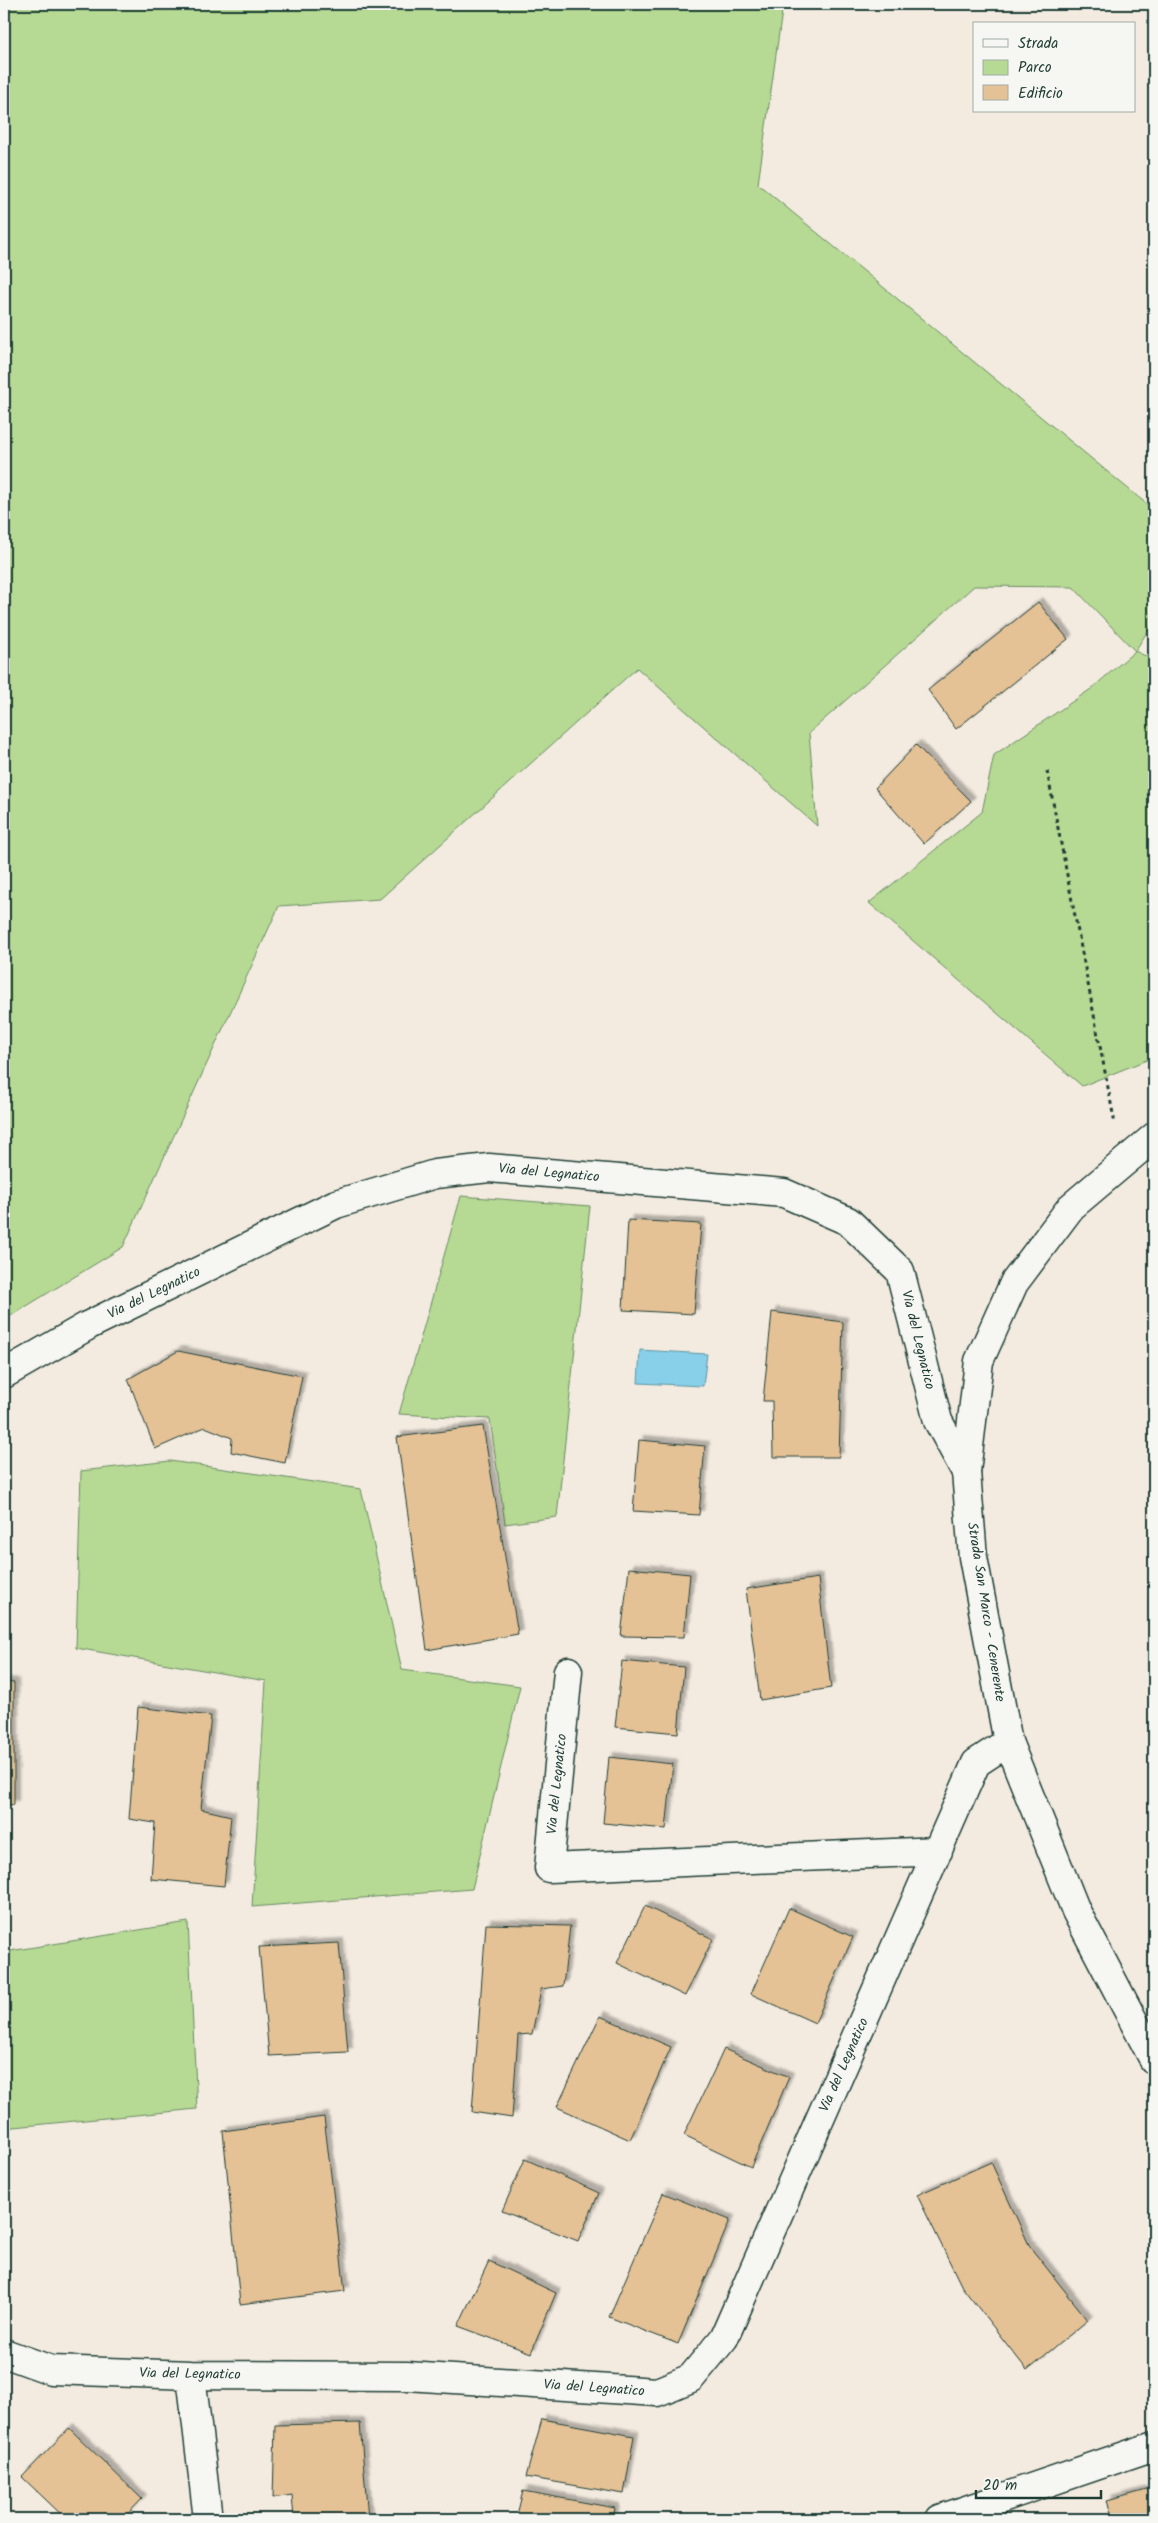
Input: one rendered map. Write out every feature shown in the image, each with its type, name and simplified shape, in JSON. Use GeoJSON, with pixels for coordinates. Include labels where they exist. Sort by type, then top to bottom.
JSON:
{"type":"FeatureCollection","features":[{"type":"Feature","properties":{"kind":"street","name":"Strada San Marco - Cenerente"},"geometry":{"type":"LineString","coordinates":[[1154,1137],[1071,1207],[1014,1283],[979,1362],[966,1472],[973,1557],[1008,1742],[1076,1911],[1154,2060]]}},
{"type":"Feature","properties":{"kind":"street","name":"Via del Legnatico"},"geometry":{"type":"LineString","coordinates":[[4,1374],[89,1325],[336,1204],[435,1174],[489,1168],[784,1193],[848,1221],[900,1271],[938,1421],[966,1472]]}},
{"type":"Feature","properties":{"kind":"street","name":"Via del Legnatico"},"geometry":{"type":"LineString","coordinates":[[568,1671],[549,1868],[938,1851]]}},
{"type":"Feature","properties":{"kind":"street","name":"Via del Legnatico"},"geometry":{"type":"LineString","coordinates":[[4,2353],[50,2370],[191,2375],[407,2376],[657,2392],[691,2378],[724,2338],[976,1763],[1008,1742]]}},
{"type":"Feature","properties":{"kind":"street"},"geometry":{"type":"LineString","coordinates":[[191,2375],[208,2519]]}},
{"type":"Feature","properties":{"kind":"street"},"geometry":{"type":"LineString","coordinates":[[940,2519],[1154,2446]]}},
{"type":"Feature","properties":{"kind":"path"},"geometry":{"type":"LineString","coordinates":[[1047,771],[1123,1164]]}},
{"type":"Feature","properties":{"kind":"green space"},"geometry":{"type":"Polygon","coordinates":[[[4,4],[783,4],[758,184],[1154,510],[1154,621],[1135,651],[1073,587],[974,586],[809,733],[817,826],[637,668],[380,899],[279,906],[123,1247],[4,1320],[4,4]]]}},
{"type":"Feature","properties":{"kind":"green space"},"geometry":{"type":"Polygon","coordinates":[[[1135,651],[1154,660],[1154,1057],[1082,1086],[869,903],[982,812],[994,755],[1091,689],[1135,651]]]}},
{"type":"Feature","properties":{"kind":"green space"},"geometry":{"type":"Polygon","coordinates":[[[461,1196],[590,1206],[557,1517],[505,1524],[490,1419],[399,1414],[461,1196]]]}},
{"type":"Feature","properties":{"kind":"green space"},"geometry":{"type":"Polygon","coordinates":[[[170,1461],[361,1489],[402,1670],[520,1686],[472,1889],[252,1907],[266,1681],[76,1648],[81,1471],[170,1461]]]}},
{"type":"Feature","properties":{"kind":"green space"},"geometry":{"type":"Polygon","coordinates":[[[188,1922],[197,2109],[4,2128],[4,1952],[188,1922]]]}},
{"type":"Feature","properties":{"kind":"water"},"geometry":{"type":"Polygon","coordinates":[[[640,1350],[707,1354],[703,1386],[638,1383],[640,1350]]]}},
{"type":"Feature","properties":{"kind":"building"},"geometry":{"type":"Polygon","coordinates":[[[1038,602],[1068,639],[956,729],[928,690],[1038,602]]]}},
{"type":"Feature","properties":{"kind":"building"},"geometry":{"type":"Polygon","coordinates":[[[916,745],[971,801],[924,844],[875,788],[916,745]]]}},
{"type":"Feature","properties":{"kind":"building"},"geometry":{"type":"Polygon","coordinates":[[[628,1220],[701,1224],[694,1314],[623,1310],[628,1220]]]}},
{"type":"Feature","properties":{"kind":"building"},"geometry":{"type":"Polygon","coordinates":[[[772,1312],[843,1322],[839,1457],[773,1457],[772,1401],[763,1401],[772,1312]]]}},
{"type":"Feature","properties":{"kind":"building"},"geometry":{"type":"Polygon","coordinates":[[[178,1351],[302,1376],[285,1463],[231,1452],[232,1438],[205,1427],[155,1449],[128,1379],[178,1351]]]}},
{"type":"Feature","properties":{"kind":"building"},"geometry":{"type":"Polygon","coordinates":[[[483,1426],[518,1634],[427,1650],[397,1437],[483,1426]]]}},
{"type":"Feature","properties":{"kind":"building"},"geometry":{"type":"Polygon","coordinates":[[[639,1440],[705,1446],[699,1515],[633,1511],[639,1440]]]}},
{"type":"Feature","properties":{"kind":"building"},"geometry":{"type":"Polygon","coordinates":[[[629,1568],[690,1574],[684,1637],[621,1636],[629,1568]]]}},
{"type":"Feature","properties":{"kind":"building"},"geometry":{"type":"Polygon","coordinates":[[[818,1578],[831,1688],[760,1700],[746,1589],[818,1578]]]}},
{"type":"Feature","properties":{"kind":"building"},"geometry":{"type":"Polygon","coordinates":[[[622,1661],[684,1667],[678,1733],[615,1727],[622,1661]]]}},
{"type":"Feature","properties":{"kind":"building"},"geometry":{"type":"Polygon","coordinates":[[[4,1682],[14,1683],[14,1805],[4,1804],[4,1682]]]}},
{"type":"Feature","properties":{"kind":"building"},"geometry":{"type":"Polygon","coordinates":[[[138,1707],[211,1716],[201,1809],[231,1816],[224,1886],[151,1879],[155,1823],[129,1819],[138,1707]]]}},
{"type":"Feature","properties":{"kind":"building"},"geometry":{"type":"Polygon","coordinates":[[[609,1757],[673,1764],[666,1829],[603,1823],[609,1757]]]}},
{"type":"Feature","properties":{"kind":"building"},"geometry":{"type":"Polygon","coordinates":[[[645,1906],[713,1939],[685,1996],[617,1963],[645,1906]]]}},
{"type":"Feature","properties":{"kind":"building"},"geometry":{"type":"Polygon","coordinates":[[[789,1908],[853,1937],[815,2023],[751,1994],[789,1908]]]}},
{"type":"Feature","properties":{"kind":"building"},"geometry":{"type":"Polygon","coordinates":[[[486,1924],[570,1926],[563,1986],[541,1989],[532,2034],[518,2035],[512,2118],[472,2112],[486,1924]]]}},
{"type":"Feature","properties":{"kind":"building"},"geometry":{"type":"Polygon","coordinates":[[[339,1943],[348,2052],[269,2056],[259,1947],[339,1943]]]}},
{"type":"Feature","properties":{"kind":"building"},"geometry":{"type":"Polygon","coordinates":[[[600,2016],[671,2047],[630,2140],[557,2107],[600,2016]]]}},
{"type":"Feature","properties":{"kind":"building"},"geometry":{"type":"Polygon","coordinates":[[[724,2049],[789,2077],[751,2167],[684,2135],[724,2049]]]}},
{"type":"Feature","properties":{"kind":"building"},"geometry":{"type":"Polygon","coordinates":[[[324,2117],[345,2291],[240,2304],[223,2131],[324,2117]]]}},
{"type":"Feature","properties":{"kind":"building"},"geometry":{"type":"Polygon","coordinates":[[[525,2159],[599,2193],[578,2241],[502,2211],[525,2159]]]}},
{"type":"Feature","properties":{"kind":"building"},"geometry":{"type":"Polygon","coordinates":[[[991,2162],[1030,2247],[1088,2320],[1027,2370],[962,2287],[917,2195],[991,2162]]]}},
{"type":"Feature","properties":{"kind":"building"},"geometry":{"type":"Polygon","coordinates":[[[663,2193],[730,2220],[678,2344],[609,2317],[663,2193]]]}},
{"type":"Feature","properties":{"kind":"building"},"geometry":{"type":"Polygon","coordinates":[[[489,2261],[556,2293],[531,2353],[458,2326],[489,2261]]]}},
{"type":"Feature","properties":{"kind":"building"},"geometry":{"type":"Polygon","coordinates":[[[542,2419],[634,2436],[624,2494],[526,2477],[542,2419]]]}},
{"type":"Feature","properties":{"kind":"building"},"geometry":{"type":"Polygon","coordinates":[[[360,2423],[368,2519],[294,2519],[292,2495],[273,2498],[275,2425],[360,2423]]]}},
{"type":"Feature","properties":{"kind":"building"},"geometry":{"type":"Polygon","coordinates":[[[69,2428],[142,2499],[123,2519],[66,2519],[22,2477],[69,2428]]]}},
{"type":"Feature","properties":{"kind":"building"},"geometry":{"type":"Polygon","coordinates":[[[1154,2488],[1154,2519],[1113,2519],[1107,2501],[1154,2488]]]}},
{"type":"Feature","properties":{"kind":"building"},"geometry":{"type":"Polygon","coordinates":[[[523,2491],[615,2508],[613,2519],[516,2519],[523,2491]]]}}]}
